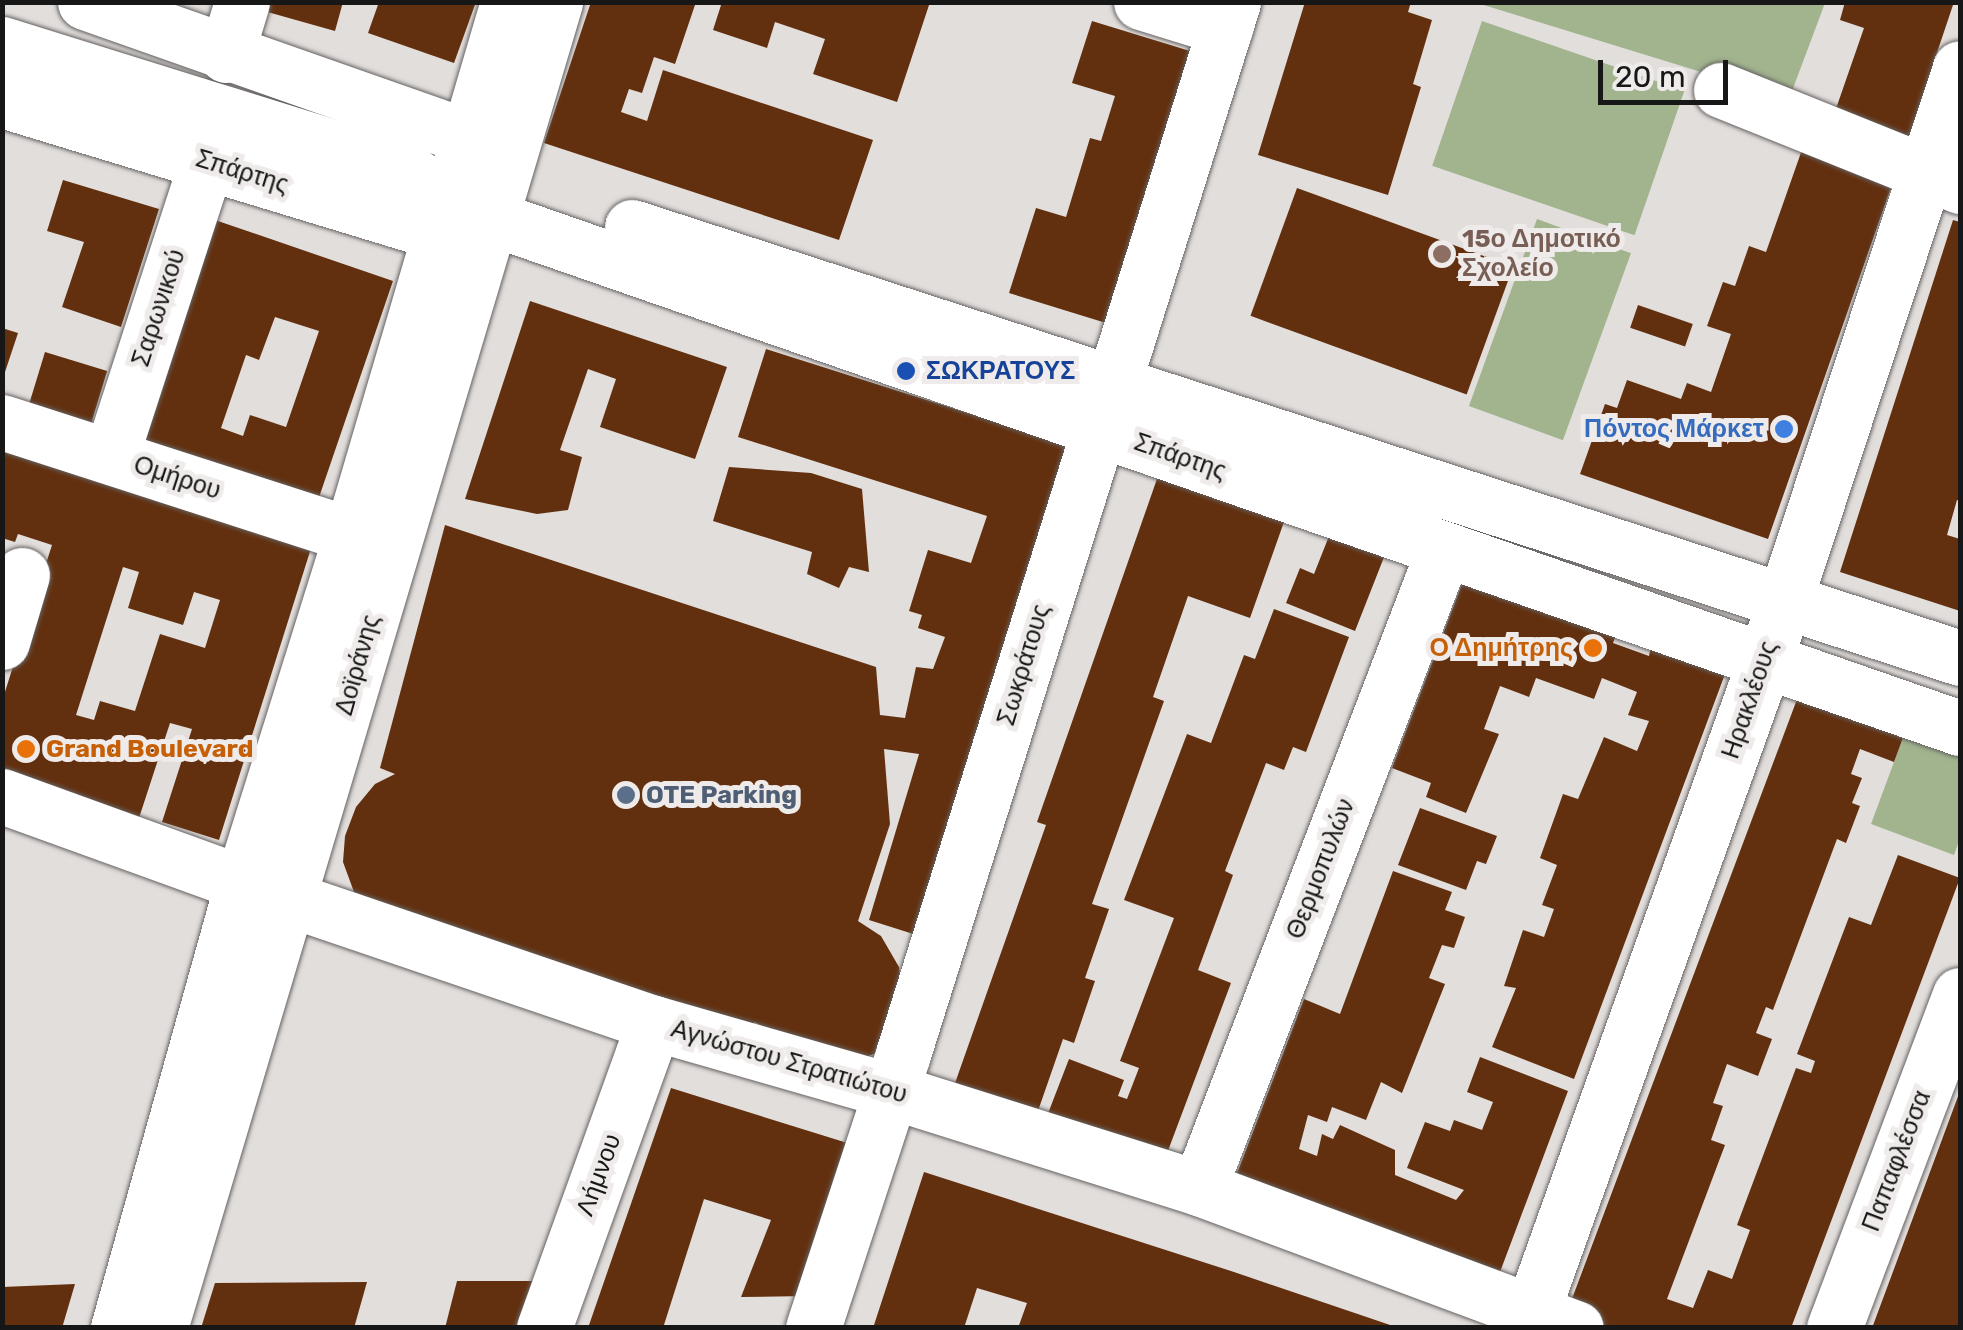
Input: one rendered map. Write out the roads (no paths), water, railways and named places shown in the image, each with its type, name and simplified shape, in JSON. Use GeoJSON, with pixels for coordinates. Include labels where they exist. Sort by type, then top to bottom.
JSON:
{"type":"FeatureCollection","features":[{"type":"Feature","properties":{"kind":"street","name":"Σπάρτης"},"geometry":{"type":"LineString","coordinates":[[85,2],[226,55],[467,190]]}},
{"type":"Feature","properties":{"kind":"street"},"geometry":{"type":"LineString","coordinates":[[226,55],[242,2]]}},
{"type":"Feature","properties":{"kind":"street","name":"Δοϊράνης"},"geometry":{"type":"LineString","coordinates":[[118,1328],[266,891],[467,190],[508,2]]}},
{"type":"Feature","properties":{"kind":"street","name":"Δοϊράνης"},"geometry":{"type":"LineString","coordinates":[[160,1328],[351,535],[467,190],[555,2]]}},
{"type":"Feature","properties":{"kind":"street"},"geometry":{"type":"LineString","coordinates":[[1141,2],[1229,15]]}},
{"type":"Feature","properties":{"kind":"street","name":"Σωκράτους"},"geometry":{"type":"LineString","coordinates":[[813,1328],[1229,15]]}},
{"type":"Feature","properties":{"kind":"street","name":"Σπάρτης"},"geometry":{"type":"LineString","coordinates":[[2,44],[467,190],[1104,406],[1784,601],[1960,658]]}},
{"type":"Feature","properties":{"kind":"street","name":"Ηρακλέους"},"geometry":{"type":"LineString","coordinates":[[1545,1322],[1784,601],[1942,178],[1960,68]]}},
{"type":"Feature","properties":{"kind":"street"},"geometry":{"type":"LineString","coordinates":[[1721,90],[1942,178]]}},
{"type":"Feature","properties":{"kind":"street","name":"Σπάρτης"},"geometry":{"type":"LineString","coordinates":[[2,100],[207,161],[467,190]]}},
{"type":"Feature","properties":{"kind":"street","name":"Σαρωνικού"},"geometry":{"type":"LineString","coordinates":[[110,456],[207,161]]}},
{"type":"Feature","properties":{"kind":"street","name":"Σπάρτης"},"geometry":{"type":"LineString","coordinates":[[1104,406],[1444,549],[1960,728]]}},
{"type":"Feature","properties":{"kind":"street","name":"Ομήρου"},"geometry":{"type":"LineString","coordinates":[[2,422],[351,535]]}},
{"type":"Feature","properties":{"kind":"street","name":"Θερμοπυλών"},"geometry":{"type":"LineString","coordinates":[[1199,1188],[1444,549]]}},
{"type":"Feature","properties":{"kind":"street"},"geometry":{"type":"LineString","coordinates":[[2,642],[22,575]]}},
{"type":"Feature","properties":{"kind":"street","name":"Αγνώστου Στρατιώτου"},"geometry":{"type":"LineString","coordinates":[[2,796],[654,1023],[891,1091],[1199,1188],[1545,1322]]}},
{"type":"Feature","properties":{"kind":"street","name":"Παπαφλέσσα"},"geometry":{"type":"LineString","coordinates":[[1834,1328],[1960,995]]}},
{"type":"Feature","properties":{"kind":"street","name":"Λήμνου"},"geometry":{"type":"LineString","coordinates":[[544,1328],[654,1023]]}},
{"type":"Feature","properties":{"kind":"place","name":"15ο Δημοτικό Σχολείο"},"geometry":{"type":"Point","coordinates":[1442,254]}},
{"type":"Feature","properties":{"kind":"place","name":"ΣΩΚΡΑΤΟΥΣ"},"geometry":{"type":"Point","coordinates":[906,371]}},
{"type":"Feature","properties":{"kind":"place","name":"Πόντος Μάρκετ"},"geometry":{"type":"Point","coordinates":[1784,429]}},
{"type":"Feature","properties":{"kind":"place","name":"Ο Δημήτρης"},"geometry":{"type":"Point","coordinates":[1593,648]}},
{"type":"Feature","properties":{"kind":"place","name":"Grand Boulevard"},"geometry":{"type":"Point","coordinates":[26,749]}},
{"type":"Feature","properties":{"kind":"place","name":"OTE Parking"},"geometry":{"type":"Point","coordinates":[626,795]}}]}
